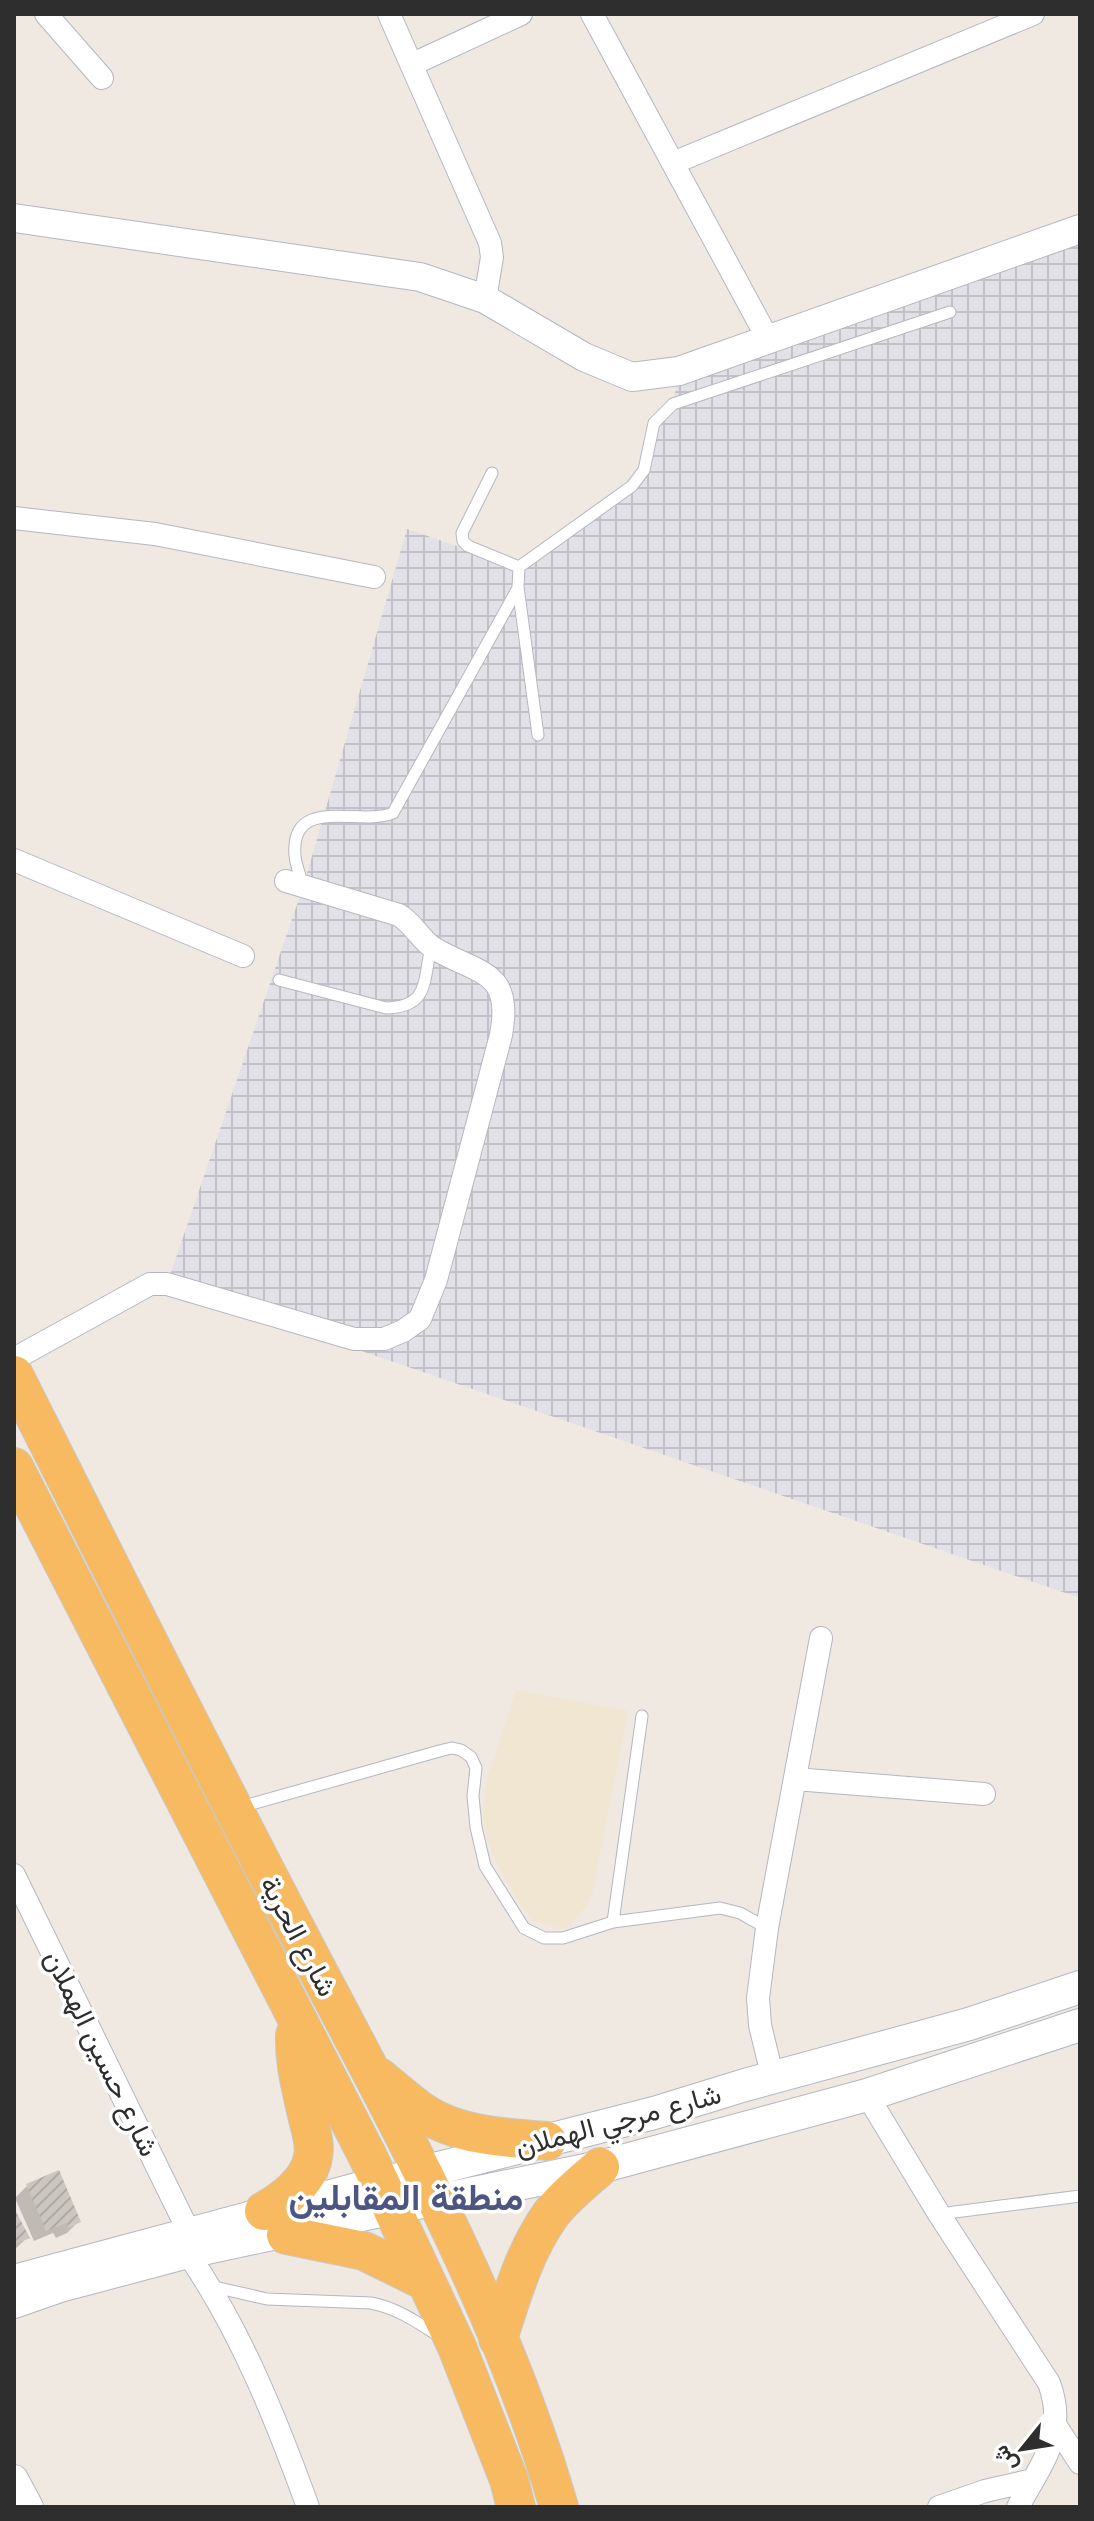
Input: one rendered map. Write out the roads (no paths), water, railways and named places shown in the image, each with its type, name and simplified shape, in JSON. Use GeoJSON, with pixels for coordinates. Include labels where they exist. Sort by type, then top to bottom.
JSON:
{"type":"FeatureCollection","features":[{"type":"Feature","properties":{"kind":"highway","name":"شارع الحرية"},"geometry":{"type":"LineString","coordinates":[[14,1375],[233,1809],[448,2222],[498,2339],[559,2507]]}},
{"type":"Feature","properties":{"kind":"highway","name":"شارع الحرية"},"geometry":{"type":"LineString","coordinates":[[14,1467],[386,2195],[457,2347],[509,2480],[516,2507]]}},
{"type":"Feature","properties":{"kind":"highway"},"geometry":{"type":"LineString","coordinates":[[296,2016],[294,2057],[314,2143],[313,2158],[309,2169],[281,2202],[275,2223],[364,2251],[425,2281]]}},
{"type":"Feature","properties":{"kind":"highway"},"geometry":{"type":"LineString","coordinates":[[369,2070],[427,2115],[460,2129],[498,2137],[547,2141]]}},
{"type":"Feature","properties":{"kind":"highway"},"geometry":{"type":"LineString","coordinates":[[498,2339],[533,2242],[552,2213],[600,2167]]}},
{"type":"Feature","properties":{"kind":"main road","name":"شارع مرجي الهملان"},"geometry":{"type":"LineString","coordinates":[[429,2187],[547,2141],[969,2024],[1080,1987]]}},
{"type":"Feature","properties":{"kind":"main road","name":"شارع مرجي الهملان"},"geometry":{"type":"LineString","coordinates":[[429,2187],[600,2167],[867,2095],[1080,2025]]}},
{"type":"Feature","properties":{"kind":"street"},"geometry":{"type":"LineString","coordinates":[[46,14],[102,78]]}},
{"type":"Feature","properties":{"kind":"street"},"geometry":{"type":"LineString","coordinates":[[389,14],[490,243],[492,257],[485,299]]}},
{"type":"Feature","properties":{"kind":"street"},"geometry":{"type":"LineString","coordinates":[[413,64],[521,14]]}},
{"type":"Feature","properties":{"kind":"street"},"geometry":{"type":"LineString","coordinates":[[592,14],[768,339]]}},
{"type":"Feature","properties":{"kind":"street"},"geometry":{"type":"LineString","coordinates":[[673,163],[1033,14]]}},
{"type":"Feature","properties":{"kind":"street"},"geometry":{"type":"LineString","coordinates":[[14,218],[420,277],[485,299],[584,357],[632,377],[679,371],[1080,229]]}},
{"type":"Feature","properties":{"kind":"street"},"geometry":{"type":"LineString","coordinates":[[14,518],[155,534],[374,577]]}},
{"type":"Feature","properties":{"kind":"street"},"geometry":{"type":"LineString","coordinates":[[14,860],[243,956]]}},
{"type":"Feature","properties":{"kind":"street"},"geometry":{"type":"LineString","coordinates":[[14,1359],[150,1284],[158,1283],[354,1339],[384,1339],[420,1319],[448,1238],[504,1016],[503,995],[490,975],[431,947],[410,922],[399,915],[295,884]]}},
{"type":"Feature","properties":{"kind":"street"},"geometry":{"type":"LineString","coordinates":[[773,2079],[760,2025],[758,1998],[767,1928],[821,1638]]}},
{"type":"Feature","properties":{"kind":"street"},"geometry":{"type":"LineString","coordinates":[[795,1779],[984,1794]]}},
{"type":"Feature","properties":{"kind":"street","name":"شارع حسين الهملان"},"geometry":{"type":"LineString","coordinates":[[14,1875],[188,2243],[237,2335],[308,2507]]}},
{"type":"Feature","properties":{"kind":"street"},"geometry":{"type":"LineString","coordinates":[[867,2095],[939,2214],[1049,2383],[1057,2404],[1051,2446],[1018,2507]]}},
{"type":"Feature","properties":{"kind":"street","name":"شارع مرجي الهملان"},"geometry":{"type":"LineString","coordinates":[[14,2279],[188,2243],[429,2187]]}},
{"type":"Feature","properties":{"kind":"street","name":"شارع مرجي الهملان"},"geometry":{"type":"LineString","coordinates":[[14,2304],[188,2243]]}},
{"type":"Feature","properties":{"kind":"street"},"geometry":{"type":"LineString","coordinates":[[1056,2426],[1080,2463]]}},
{"type":"Feature","properties":{"kind":"street"},"geometry":{"type":"LineString","coordinates":[[14,2479],[29,2507]]}},
{"type":"Feature","properties":{"kind":"street"},"geometry":{"type":"LineString","coordinates":[[939,2507],[985,2491],[1033,2480]]}},
{"type":"Feature","properties":{"kind":"lane"},"geometry":{"type":"LineString","coordinates":[[519,567],[632,486],[644,470],[654,423],[673,404],[950,312]]}},
{"type":"Feature","properties":{"kind":"lane"},"geometry":{"type":"LineString","coordinates":[[492,473],[462,533],[463,541],[468,546],[519,567]]}},
{"type":"Feature","properties":{"kind":"lane"},"geometry":{"type":"LineString","coordinates":[[519,567],[518,587],[538,735]]}},
{"type":"Feature","properties":{"kind":"lane"},"geometry":{"type":"LineString","coordinates":[[295,884],[299,831],[312,818],[381,818],[393,813],[518,587]]}},
{"type":"Feature","properties":{"kind":"lane"},"geometry":{"type":"LineString","coordinates":[[279,980],[386,1008],[400,1007],[420,997],[431,947]]}},
{"type":"Feature","properties":{"kind":"lane"},"geometry":{"type":"LineString","coordinates":[[613,1922],[642,1716]]}},
{"type":"Feature","properties":{"kind":"lane"},"geometry":{"type":"LineString","coordinates":[[233,1809],[443,1750],[461,1750],[471,1757],[476,1768],[473,1796],[485,1866],[524,1928],[544,1938],[563,1938],[613,1922],[720,1908],[740,1913],[767,1928]]}},
{"type":"Feature","properties":{"kind":"lane"},"geometry":{"type":"LineString","coordinates":[[939,2214],[1080,2196]]}},
{"type":"Feature","properties":{"kind":"lane"},"geometry":{"type":"LineString","coordinates":[[210,2286],[267,2299],[387,2306],[457,2347]]}},
{"type":"Feature","properties":{"kind":"district","name":"منطقة المقابلين"},"geometry":{"type":"Point","coordinates":[406,2197]}}]}
